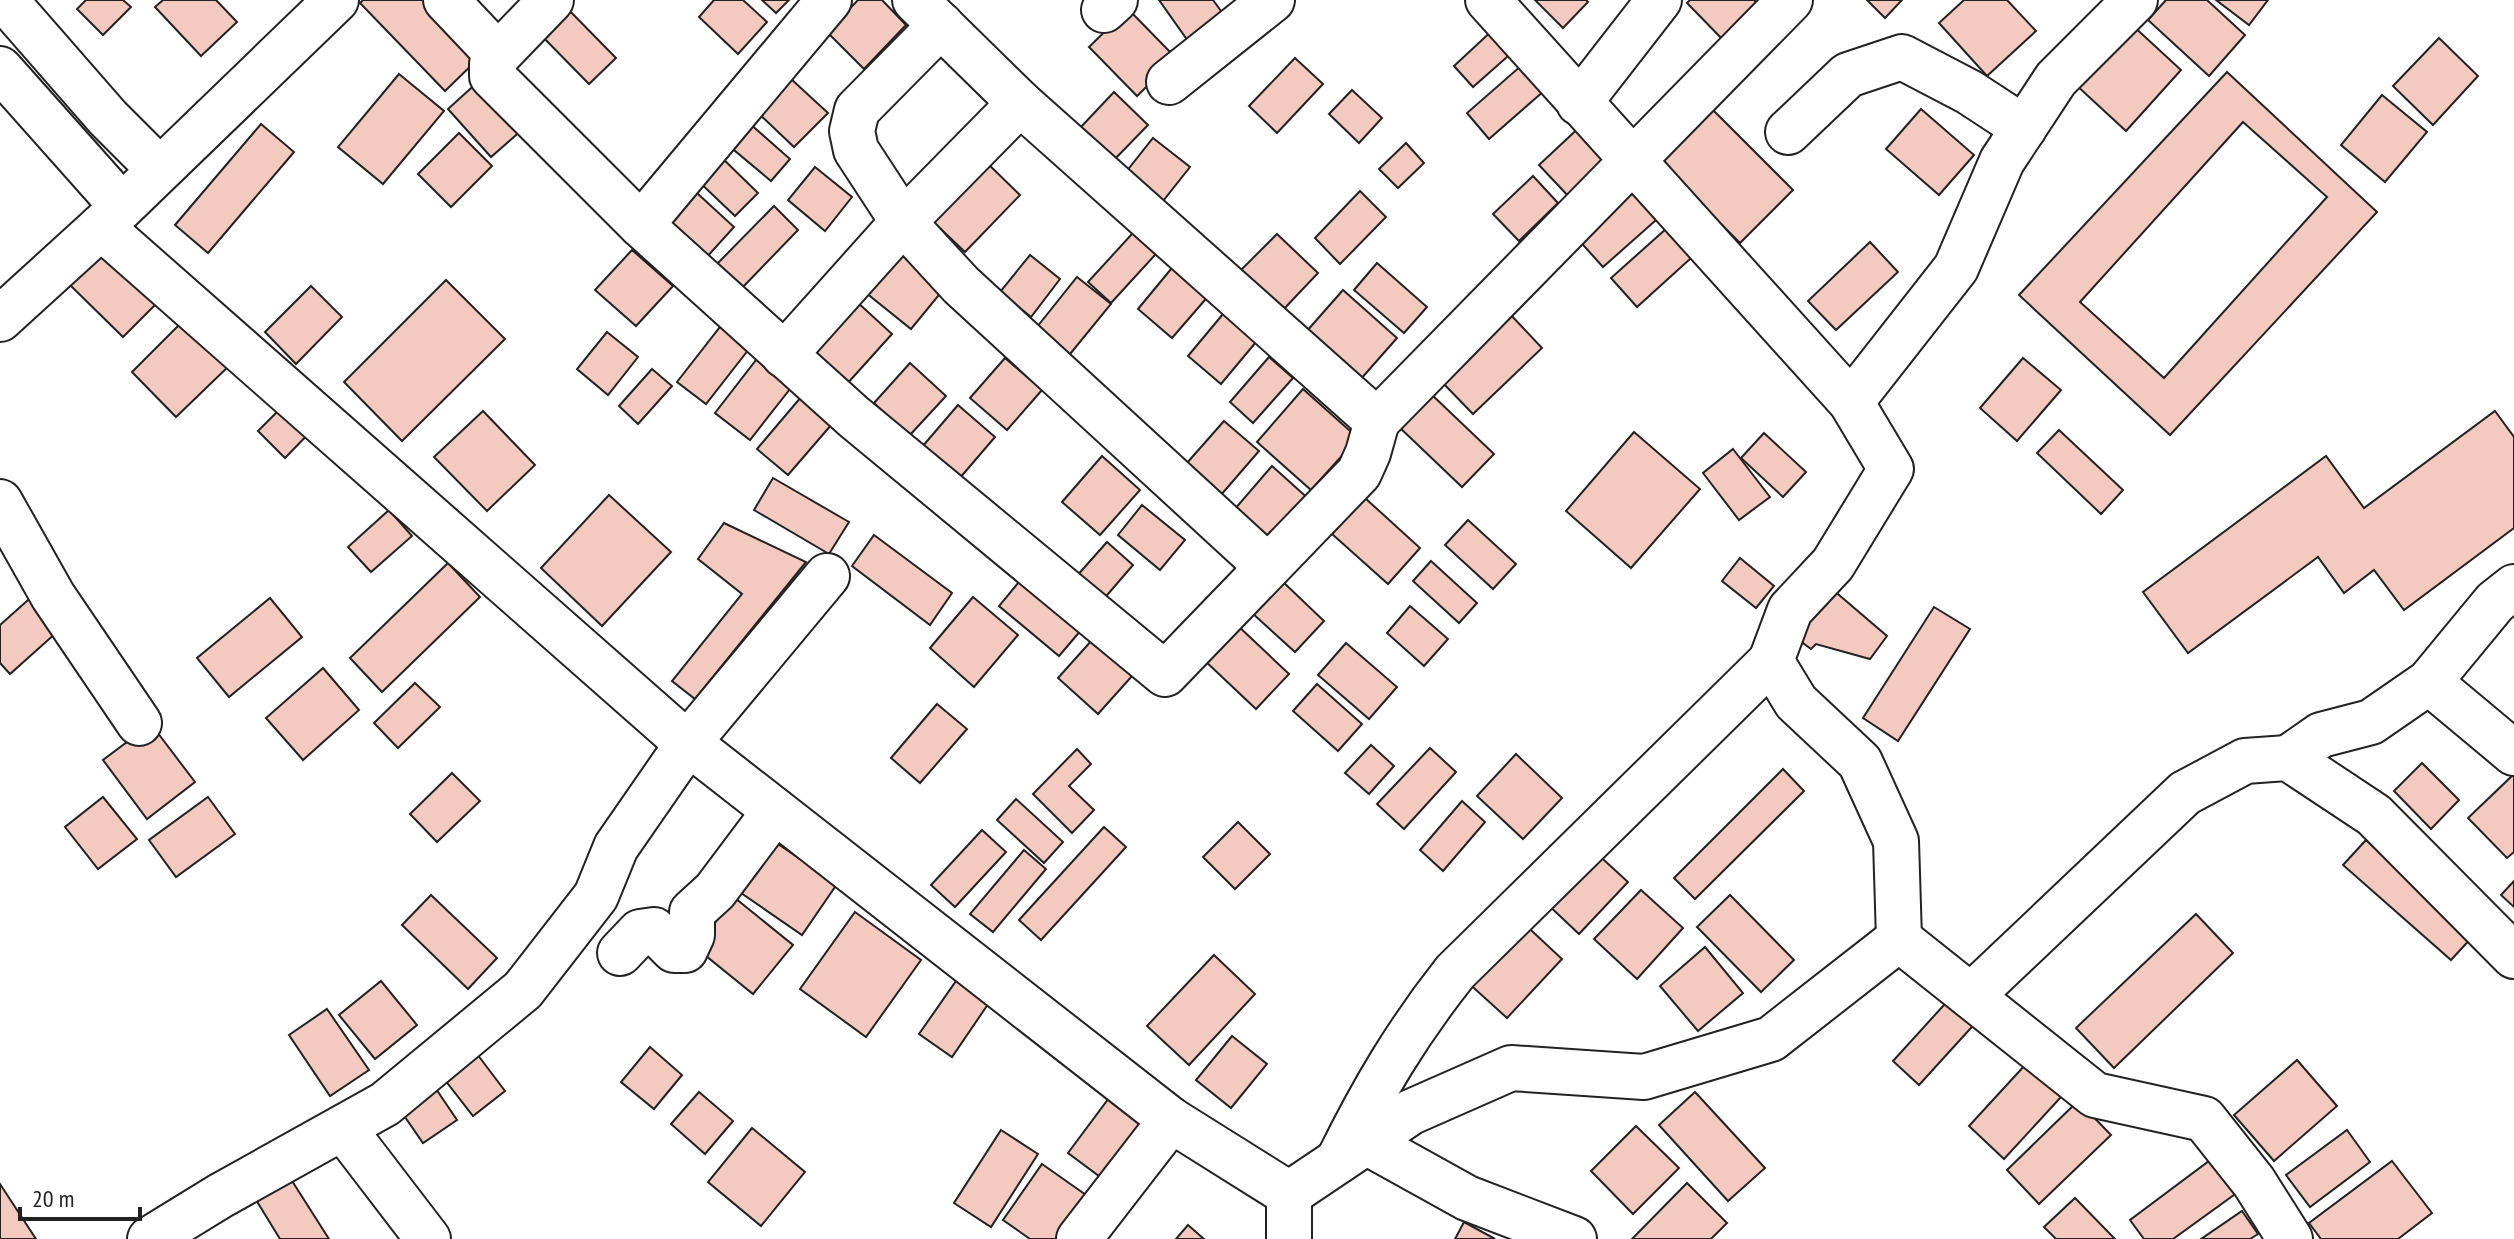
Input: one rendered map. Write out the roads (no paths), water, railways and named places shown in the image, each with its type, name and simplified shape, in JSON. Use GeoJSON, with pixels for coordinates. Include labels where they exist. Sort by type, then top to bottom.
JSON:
{"type":"FeatureCollection","features":[{"type":"Feature","properties":{"kind":"street"},"geometry":{"type":"LineString","coordinates":[[5,0],[108,118],[159,169]]}},
{"type":"Feature","properties":{"kind":"street"},"geometry":{"type":"LineString","coordinates":[[0,319],[336,0]]}},
{"type":"Feature","properties":{"kind":"street"},"geometry":{"type":"LineString","coordinates":[[446,0],[498,55]]}},
{"type":"Feature","properties":{"kind":"street"},"geometry":{"type":"LineString","coordinates":[[551,0],[498,55],[492,64],[492,76],[641,225],[784,355],[854,417],[1165,674],[1359,473],[1377,421],[1790,0]]}},
{"type":"Feature","properties":{"kind":"street"},"geometry":{"type":"LineString","coordinates":[[641,225],[829,0]]}},
{"type":"Feature","properties":{"kind":"street"},"geometry":{"type":"LineString","coordinates":[[1169,82],[1272,0]]}},
{"type":"Feature","properties":{"kind":"street"},"geometry":{"type":"LineString","coordinates":[[1352,1152],[1382,1076],[1416,1022],[1455,972],[1771,661],[1790,610],[1833,564],[1891,469],[1851,402],[1488,0]]}},
{"type":"Feature","properties":{"kind":"street"},"geometry":{"type":"LineString","coordinates":[[1579,103],[1659,0]]}},
{"type":"Feature","properties":{"kind":"street"},"geometry":{"type":"LineString","coordinates":[[1851,402],[1956,268],[2002,161],[2056,79],[2135,0]]}},
{"type":"Feature","properties":{"kind":"street"},"geometry":{"type":"LineString","coordinates":[[1268,567],[961,285],[903,222],[856,150],[852,131],[857,110],[928,12],[1020,103],[1377,421]]}},
{"type":"Feature","properties":{"kind":"street"},"geometry":{"type":"LineString","coordinates":[[1788,132],[1848,75],[1902,57],[1969,92],[2024,128]]}},
{"type":"Feature","properties":{"kind":"street"},"geometry":{"type":"LineString","coordinates":[[0,69],[111,216],[688,743],[1171,1120],[1289,1194]]}},
{"type":"Feature","properties":{"kind":"street"},"geometry":{"type":"LineString","coordinates":[[784,355],[903,222],[1020,103]]}},
{"type":"Feature","properties":{"kind":"street"},"geometry":{"type":"LineString","coordinates":[[0,502],[53,596],[139,723]]}},
{"type":"Feature","properties":{"kind":"street"},"geometry":{"type":"LineString","coordinates":[[150,1239],[220,1196],[385,1104],[523,990],[596,896],[616,847],[688,743],[827,576]]}},
{"type":"Feature","properties":{"kind":"street"},"geometry":{"type":"LineString","coordinates":[[1971,996],[2185,793],[2245,761],[2288,758],[2321,735],[2371,722],[2429,682],[2495,602],[2514,587]]}},
{"type":"Feature","properties":{"kind":"street"},"geometry":{"type":"LineString","coordinates":[[1771,661],[1796,702],[1860,762],[1878,801],[1896,841],[1899,939],[2095,1095],[2204,1119],[2254,1182],[2290,1239]]}},
{"type":"Feature","properties":{"kind":"street"},"geometry":{"type":"LineString","coordinates":[[2429,682],[2514,753]]}},
{"type":"Feature","properties":{"kind":"street"},"geometry":{"type":"LineString","coordinates":[[2288,758],[2374,815],[2514,956]]}},
{"type":"Feature","properties":{"kind":"street"},"geometry":{"type":"LineString","coordinates":[[620,953],[640,932],[654,930],[674,950],[685,950],[692,935],[692,912],[715,891],[775,811]]}},
{"type":"Feature","properties":{"kind":"street"},"geometry":{"type":"LineString","coordinates":[[1289,1194],[1411,1112],[1511,1068],[1644,1077],[1771,1039],[1899,939]]}},
{"type":"Feature","properties":{"kind":"street"},"geometry":{"type":"LineString","coordinates":[[1079,1239],[1171,1120]]}},
{"type":"Feature","properties":{"kind":"street"},"geometry":{"type":"LineString","coordinates":[[343,1128],[428,1239]]}},
{"type":"Feature","properties":{"kind":"street"},"geometry":{"type":"LineString","coordinates":[[1352,1152],[1574,1239]]}},
{"type":"Feature","properties":{"kind":"street"},"geometry":{"type":"LineString","coordinates":[[1289,1194],[1289,1239]]}}]}
